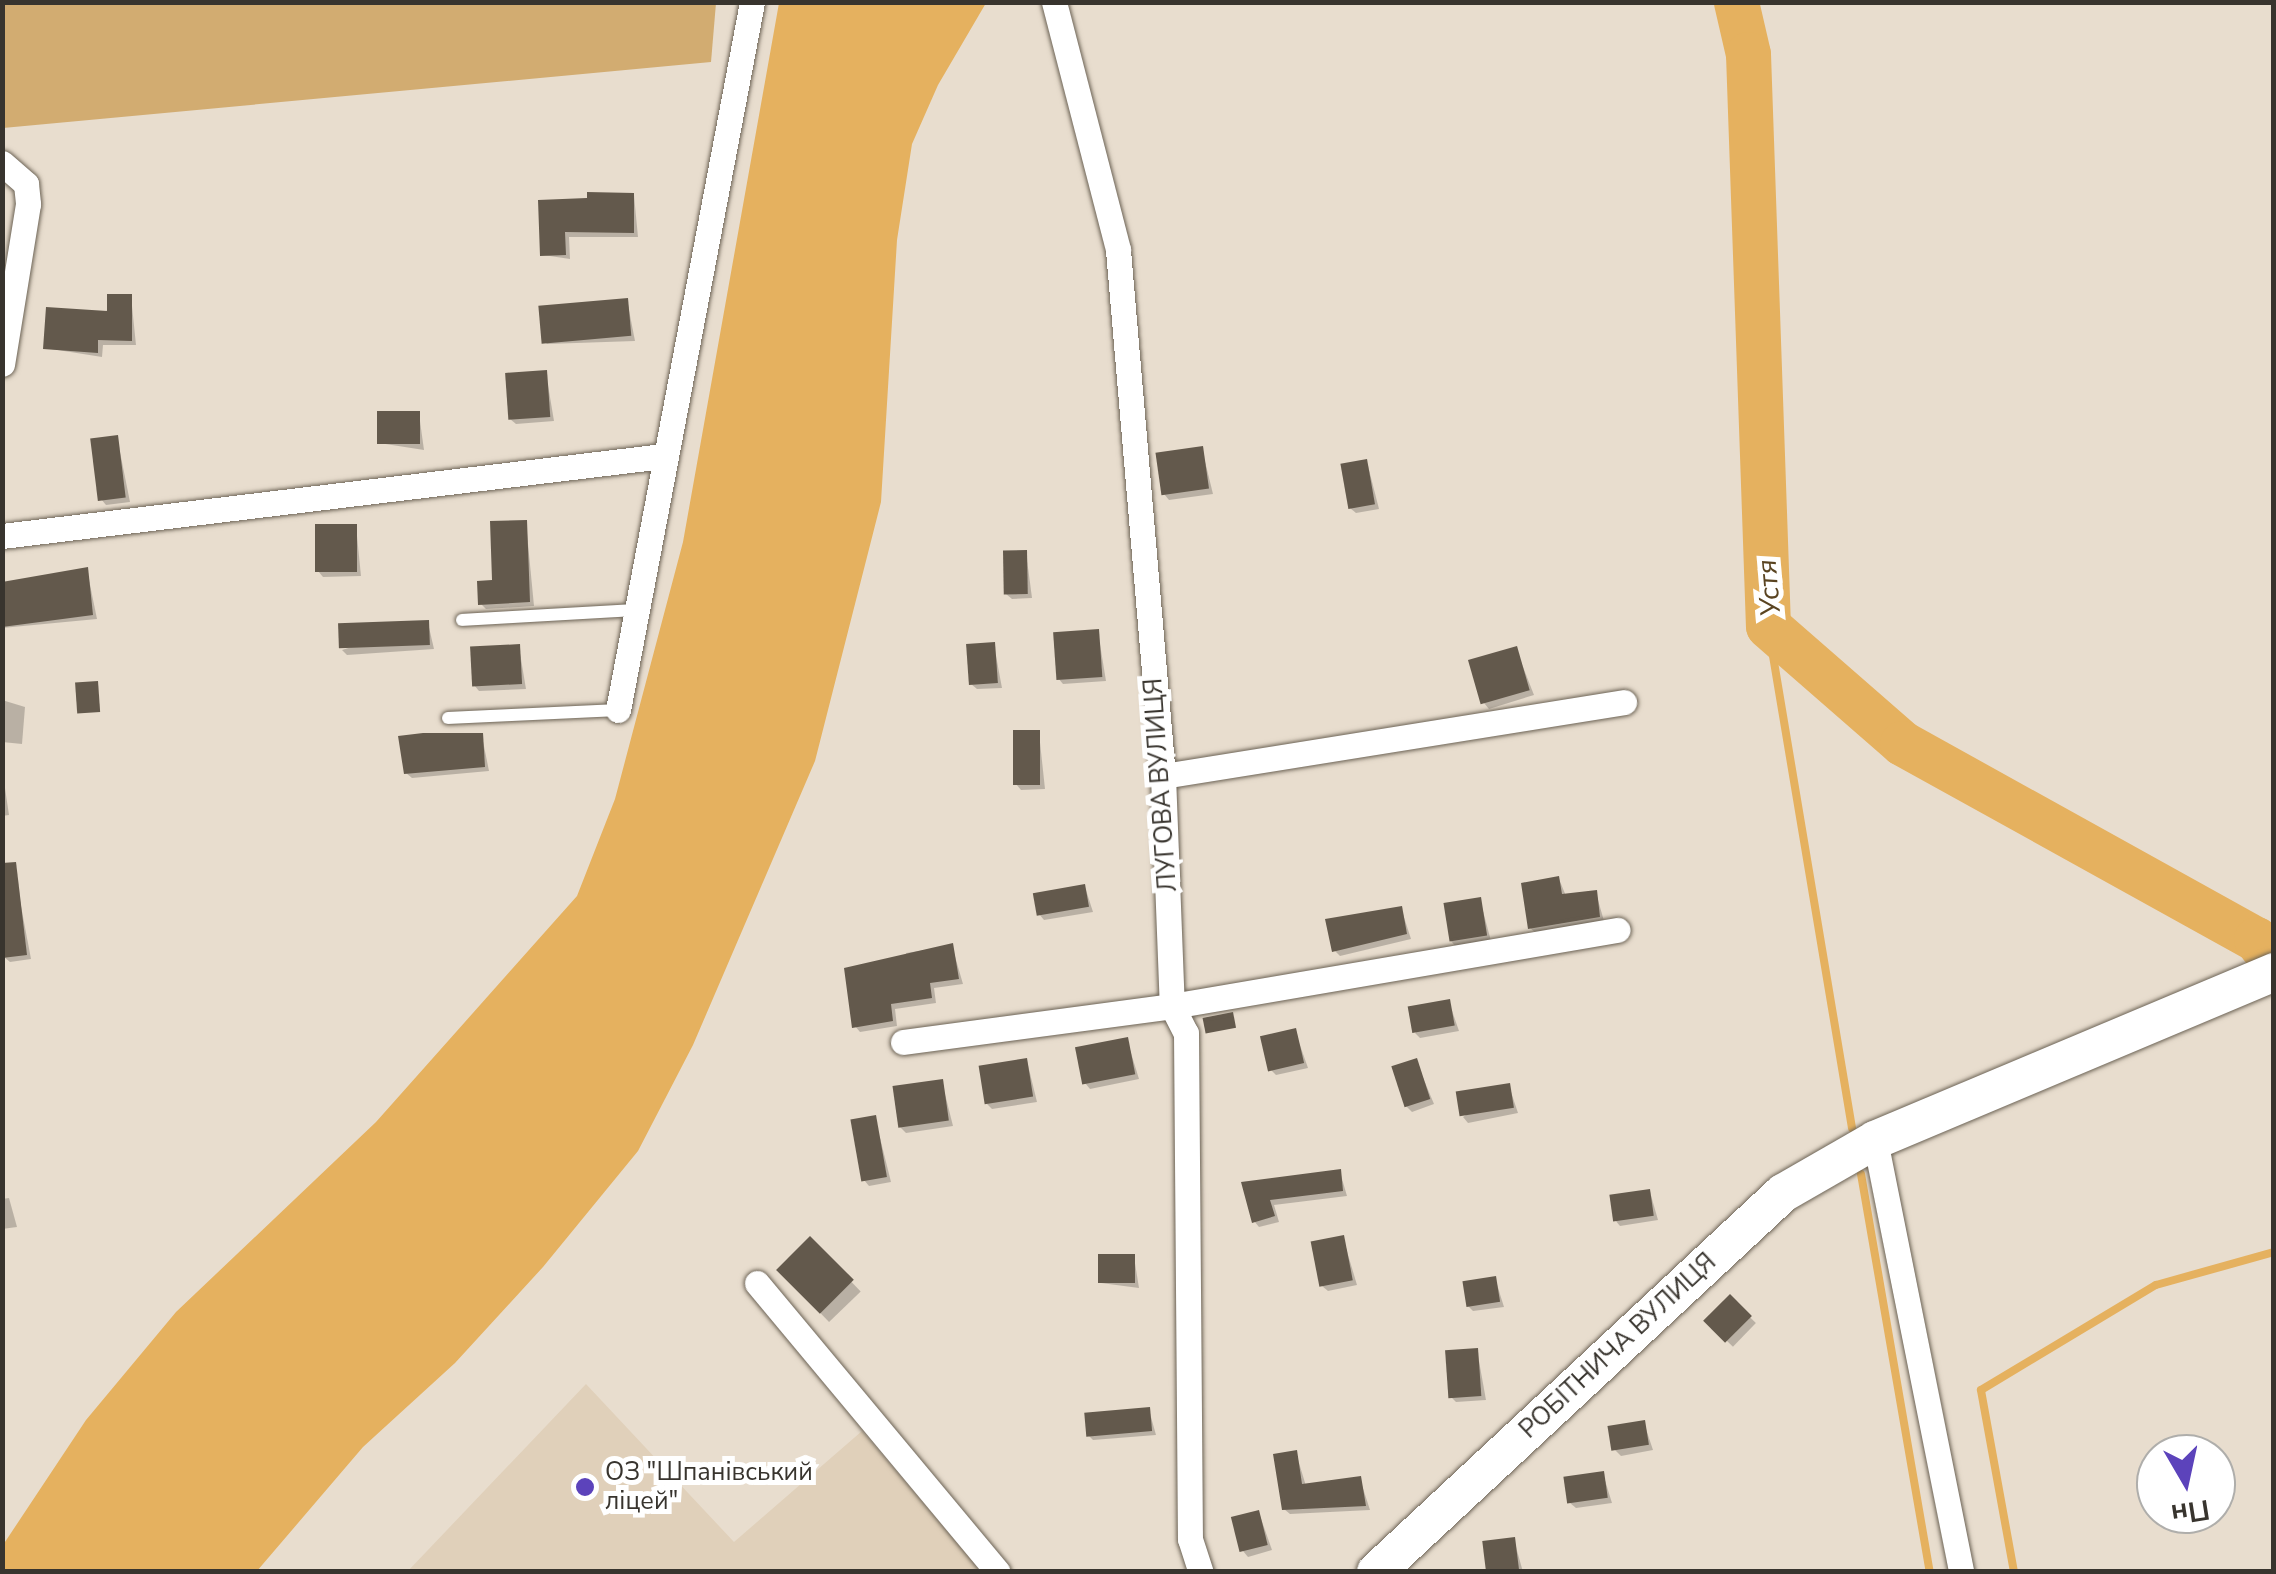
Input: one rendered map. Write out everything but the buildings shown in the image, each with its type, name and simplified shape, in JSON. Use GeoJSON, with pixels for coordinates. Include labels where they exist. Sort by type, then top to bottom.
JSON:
{"type":"FeatureCollection","features":[{"type":"Feature","properties":{"kind":"street"},"geometry":{"type":"LineString","coordinates":[[618,710],[663,456],[706,270],[752,2]]}},
{"type":"Feature","properties":{"kind":"street","name":"ЛУГОВА ВУЛИЦЯ"},"geometry":{"type":"LineString","coordinates":[[1054,2],[1118,250],[1163,776],[1172,1006],[1186,1033],[1190,1539],[1201,1572]]}},
{"type":"Feature","properties":{"kind":"street"},"geometry":{"type":"LineString","coordinates":[[2,163],[26,184],[28,204],[2,364]]}},
{"type":"Feature","properties":{"kind":"street"},"geometry":{"type":"LineString","coordinates":[[2,536],[663,456]]}},
{"type":"Feature","properties":{"kind":"street"},"geometry":{"type":"LineString","coordinates":[[1163,776],[1624,702]]}},
{"type":"Feature","properties":{"kind":"street"},"geometry":{"type":"LineString","coordinates":[[903,1042],[1172,1006],[1618,930]]}},
{"type":"Feature","properties":{"kind":"street","name":"РОБІТНИЧА ВУЛИЦЯ"},"geometry":{"type":"LineString","coordinates":[[1376,1572],[1783,1193],[1876,1140],[2215,1002],[2274,972]]}},
{"type":"Feature","properties":{"kind":"street"},"geometry":{"type":"LineString","coordinates":[[1876,1140],[1961,1572]]}},
{"type":"Feature","properties":{"kind":"street"},"geometry":{"type":"LineString","coordinates":[[756,1283],[998,1572]]}},
{"type":"Feature","properties":{"kind":"lane"},"geometry":{"type":"LineString","coordinates":[[462,620],[638,610]]}},
{"type":"Feature","properties":{"kind":"lane"},"geometry":{"type":"LineString","coordinates":[[448,718],[618,710]]}},
{"type":"Feature","properties":{"kind":"shaded area"},"geometry":{"type":"Polygon","coordinates":[[[3,2],[716,3],[711,62],[3,128],[3,2]]]}},
{"type":"Feature","properties":{"kind":"shaded area"},"geometry":{"type":"Polygon","coordinates":[[[779,3],[986,3],[938,85],[912,144],[897,240],[881,502],[815,761],[693,1045],[638,1151],[543,1267],[455,1363],[363,1447],[257,1571],[3,1571],[3,1545],[86,1420],[176,1312],[376,1122],[577,896],[615,799],[683,542],[779,3]]]}},
{"type":"Feature","properties":{"kind":"shaded area","name":"ОЗ \"Шпанівський ліцей\""},"geometry":{"type":"Polygon","coordinates":[[[586,1384],[734,1542],[862,1431],[981,1571],[407,1572],[586,1384]]]}},
{"type":"Feature","properties":{"kind":"waterway","name":"Устя"},"geometry":{"type":"LineString","coordinates":[[1736,2],[1748,54],[1768,626],[1902,743],[2256,939],[2274,963]]}},
{"type":"Feature","properties":{"kind":"waterway"},"geometry":{"type":"LineString","coordinates":[[1768,626],[1852,1128]]}},
{"type":"Feature","properties":{"kind":"waterway"},"geometry":{"type":"LineString","coordinates":[[1861,1174],[1930,1572]]}},
{"type":"Feature","properties":{"kind":"waterway"},"geometry":{"type":"LineString","coordinates":[[2014,1572],[1981,1390],[2156,1285],[2274,1252]]}},
{"type":"Feature","properties":{"kind":"place","name":"ОЗ \"Шпанівський ліцей\""},"geometry":{"type":"Point","coordinates":[585,1487]}}]}
